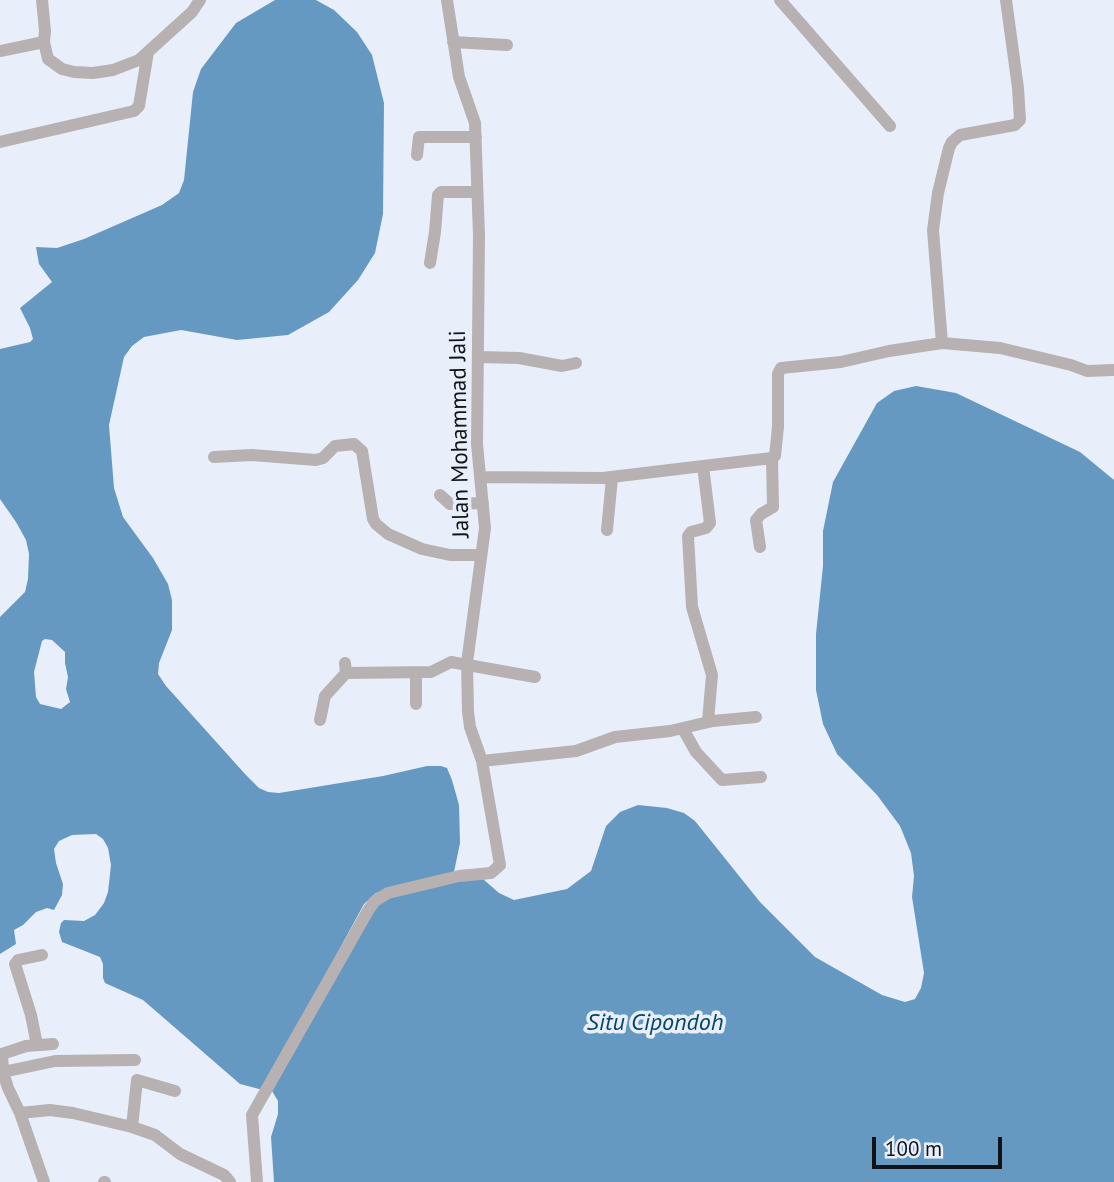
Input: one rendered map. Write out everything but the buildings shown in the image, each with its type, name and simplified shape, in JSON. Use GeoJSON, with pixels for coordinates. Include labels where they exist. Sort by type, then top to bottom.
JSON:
{"type":"FeatureCollection","features":[{"type":"Feature","properties":{"kind":"street"},"geometry":{"type":"LineString","coordinates":[[42,0],[44,42],[48,59],[62,69],[74,72],[113,70],[127,66],[148,52],[192,12],[200,0]]}},
{"type":"Feature","properties":{"kind":"street","name":"Jalan Mohammad Jali"},"geometry":{"type":"LineString","coordinates":[[257,1182],[252,1115],[375,901],[388,893],[459,876],[491,873],[500,865],[482,761],[470,727],[467,663],[485,528],[476,411],[479,357],[477,192],[473,115],[459,77],[447,0]]}},
{"type":"Feature","properties":{"kind":"street"},"geometry":{"type":"LineString","coordinates":[[780,0],[890,126]]}},
{"type":"Feature","properties":{"kind":"street"},"geometry":{"type":"LineString","coordinates":[[942,343],[933,230],[938,193],[949,148],[960,135],[1015,125],[1020,120],[1006,0]]}},
{"type":"Feature","properties":{"kind":"street"},"geometry":{"type":"LineString","coordinates":[[0,51],[44,42]]}},
{"type":"Feature","properties":{"kind":"street"},"geometry":{"type":"LineString","coordinates":[[453,42],[508,45]]}},
{"type":"Feature","properties":{"kind":"street"},"geometry":{"type":"LineString","coordinates":[[0,142],[134,111],[139,106],[148,52]]}},
{"type":"Feature","properties":{"kind":"street"},"geometry":{"type":"LineString","coordinates":[[417,155],[419,137],[475,137]]}},
{"type":"Feature","properties":{"kind":"street"},"geometry":{"type":"LineString","coordinates":[[430,263],[438,195],[441,192],[477,192]]}},
{"type":"Feature","properties":{"kind":"street"},"geometry":{"type":"LineString","coordinates":[[760,547],[757,516],[773,507],[772,458],[776,453],[778,374],[781,368],[841,362],[942,343],[1000,348],[1087,371],[1114,370]]}},
{"type":"Feature","properties":{"kind":"street"},"geometry":{"type":"LineString","coordinates":[[479,357],[519,358],[562,366],[576,363]]}},
{"type":"Feature","properties":{"kind":"street"},"geometry":{"type":"LineString","coordinates":[[214,457],[252,455],[316,460],[323,458],[335,446],[354,444],[362,451],[376,524],[388,534],[422,550],[450,555],[481,555]]}},
{"type":"Feature","properties":{"kind":"street"},"geometry":{"type":"LineString","coordinates":[[480,477],[612,478],[772,458]]}},
{"type":"Feature","properties":{"kind":"street"},"geometry":{"type":"LineString","coordinates":[[703,466],[710,523],[706,528],[691,532],[688,536],[692,607],[712,675],[708,721]]}},
{"type":"Feature","properties":{"kind":"street"},"geometry":{"type":"LineString","coordinates":[[607,530],[612,478]]}},
{"type":"Feature","properties":{"kind":"street"},"geometry":{"type":"LineString","coordinates":[[440,495],[450,504],[484,503]]}},
{"type":"Feature","properties":{"kind":"street"},"geometry":{"type":"LineString","coordinates":[[320,720],[325,696],[346,668],[416,672],[438,670],[443,664],[451,662],[535,677]]}},
{"type":"Feature","properties":{"kind":"street"},"geometry":{"type":"LineString","coordinates":[[416,672],[416,704]]}},
{"type":"Feature","properties":{"kind":"street"},"geometry":{"type":"LineString","coordinates":[[482,761],[576,751],[615,737],[682,729],[708,721],[756,717]]}},
{"type":"Feature","properties":{"kind":"street"},"geometry":{"type":"LineString","coordinates":[[682,729],[696,752],[722,780],[761,778]]}},
{"type":"Feature","properties":{"kind":"street"},"geometry":{"type":"LineString","coordinates":[[37,1045],[32,1015],[15,964],[18,960],[43,955]]}},
{"type":"Feature","properties":{"kind":"street"},"geometry":{"type":"LineString","coordinates":[[44,1182],[3,1072],[1,1052],[53,1044]]}},
{"type":"Feature","properties":{"kind":"street"},"geometry":{"type":"LineString","coordinates":[[3,1072],[54,1061],[135,1060]]}},
{"type":"Feature","properties":{"kind":"street"},"geometry":{"type":"LineString","coordinates":[[132,1127],[137,1080],[175,1091]]}},
{"type":"Feature","properties":{"kind":"street"},"geometry":{"type":"LineString","coordinates":[[20,1112],[73,1112],[132,1127],[155,1135],[180,1154],[224,1175],[230,1182]]}},
{"type":"Feature","properties":{"kind":"water"},"geometry":{"type":"Polygon","coordinates":[[[275,0],[316,0],[334,10],[357,32],[372,55],[384,103],[383,214],[375,253],[358,280],[329,312],[288,335],[237,340],[181,330],[144,337],[132,346],[124,357],[109,425],[114,488],[123,517],[153,558],[168,584],[172,600],[172,630],[159,663],[158,674],[245,774],[259,788],[268,792],[279,793],[383,776],[427,766],[447,768],[459,805],[460,843],[454,872],[376,893],[364,904],[263,1090],[240,1084],[143,1000],[105,983],[100,957],[62,942],[59,932],[61,923],[64,920],[84,921],[95,915],[108,892],[111,865],[108,848],[96,834],[72,835],[59,841],[54,849],[63,884],[62,895],[54,910],[47,908],[36,912],[14,930],[16,944],[0,954],[0,617],[25,592],[29,554],[26,540],[0,499],[0,349],[33,339],[20,308],[52,282],[39,264],[36,247],[57,248],[84,239],[162,205],[179,193],[184,180],[193,92],[201,69],[236,23],[275,0]],[[52,640],[42,641],[34,672],[36,697],[40,704],[61,709],[70,702],[66,689],[68,677],[65,652],[52,640]]]}},
{"type":"Feature","properties":{"kind":"water","name":"Situ Cipondoh"},"geometry":{"type":"Polygon","coordinates":[[[916,386],[956,393],[1080,452],[1114,480],[1114,1182],[274,1182],[271,1137],[278,1114],[278,1101],[272,1091],[375,908],[387,898],[454,881],[483,879],[499,893],[514,900],[567,889],[591,871],[606,826],[620,812],[638,805],[667,808],[684,813],[695,821],[760,902],[815,957],[882,995],[905,1002],[915,999],[924,973],[912,897],[914,876],[911,853],[900,826],[877,795],[837,754],[823,724],[816,690],[816,634],[823,566],[823,531],[833,482],[877,403],[894,391],[916,386]]]}}]}
